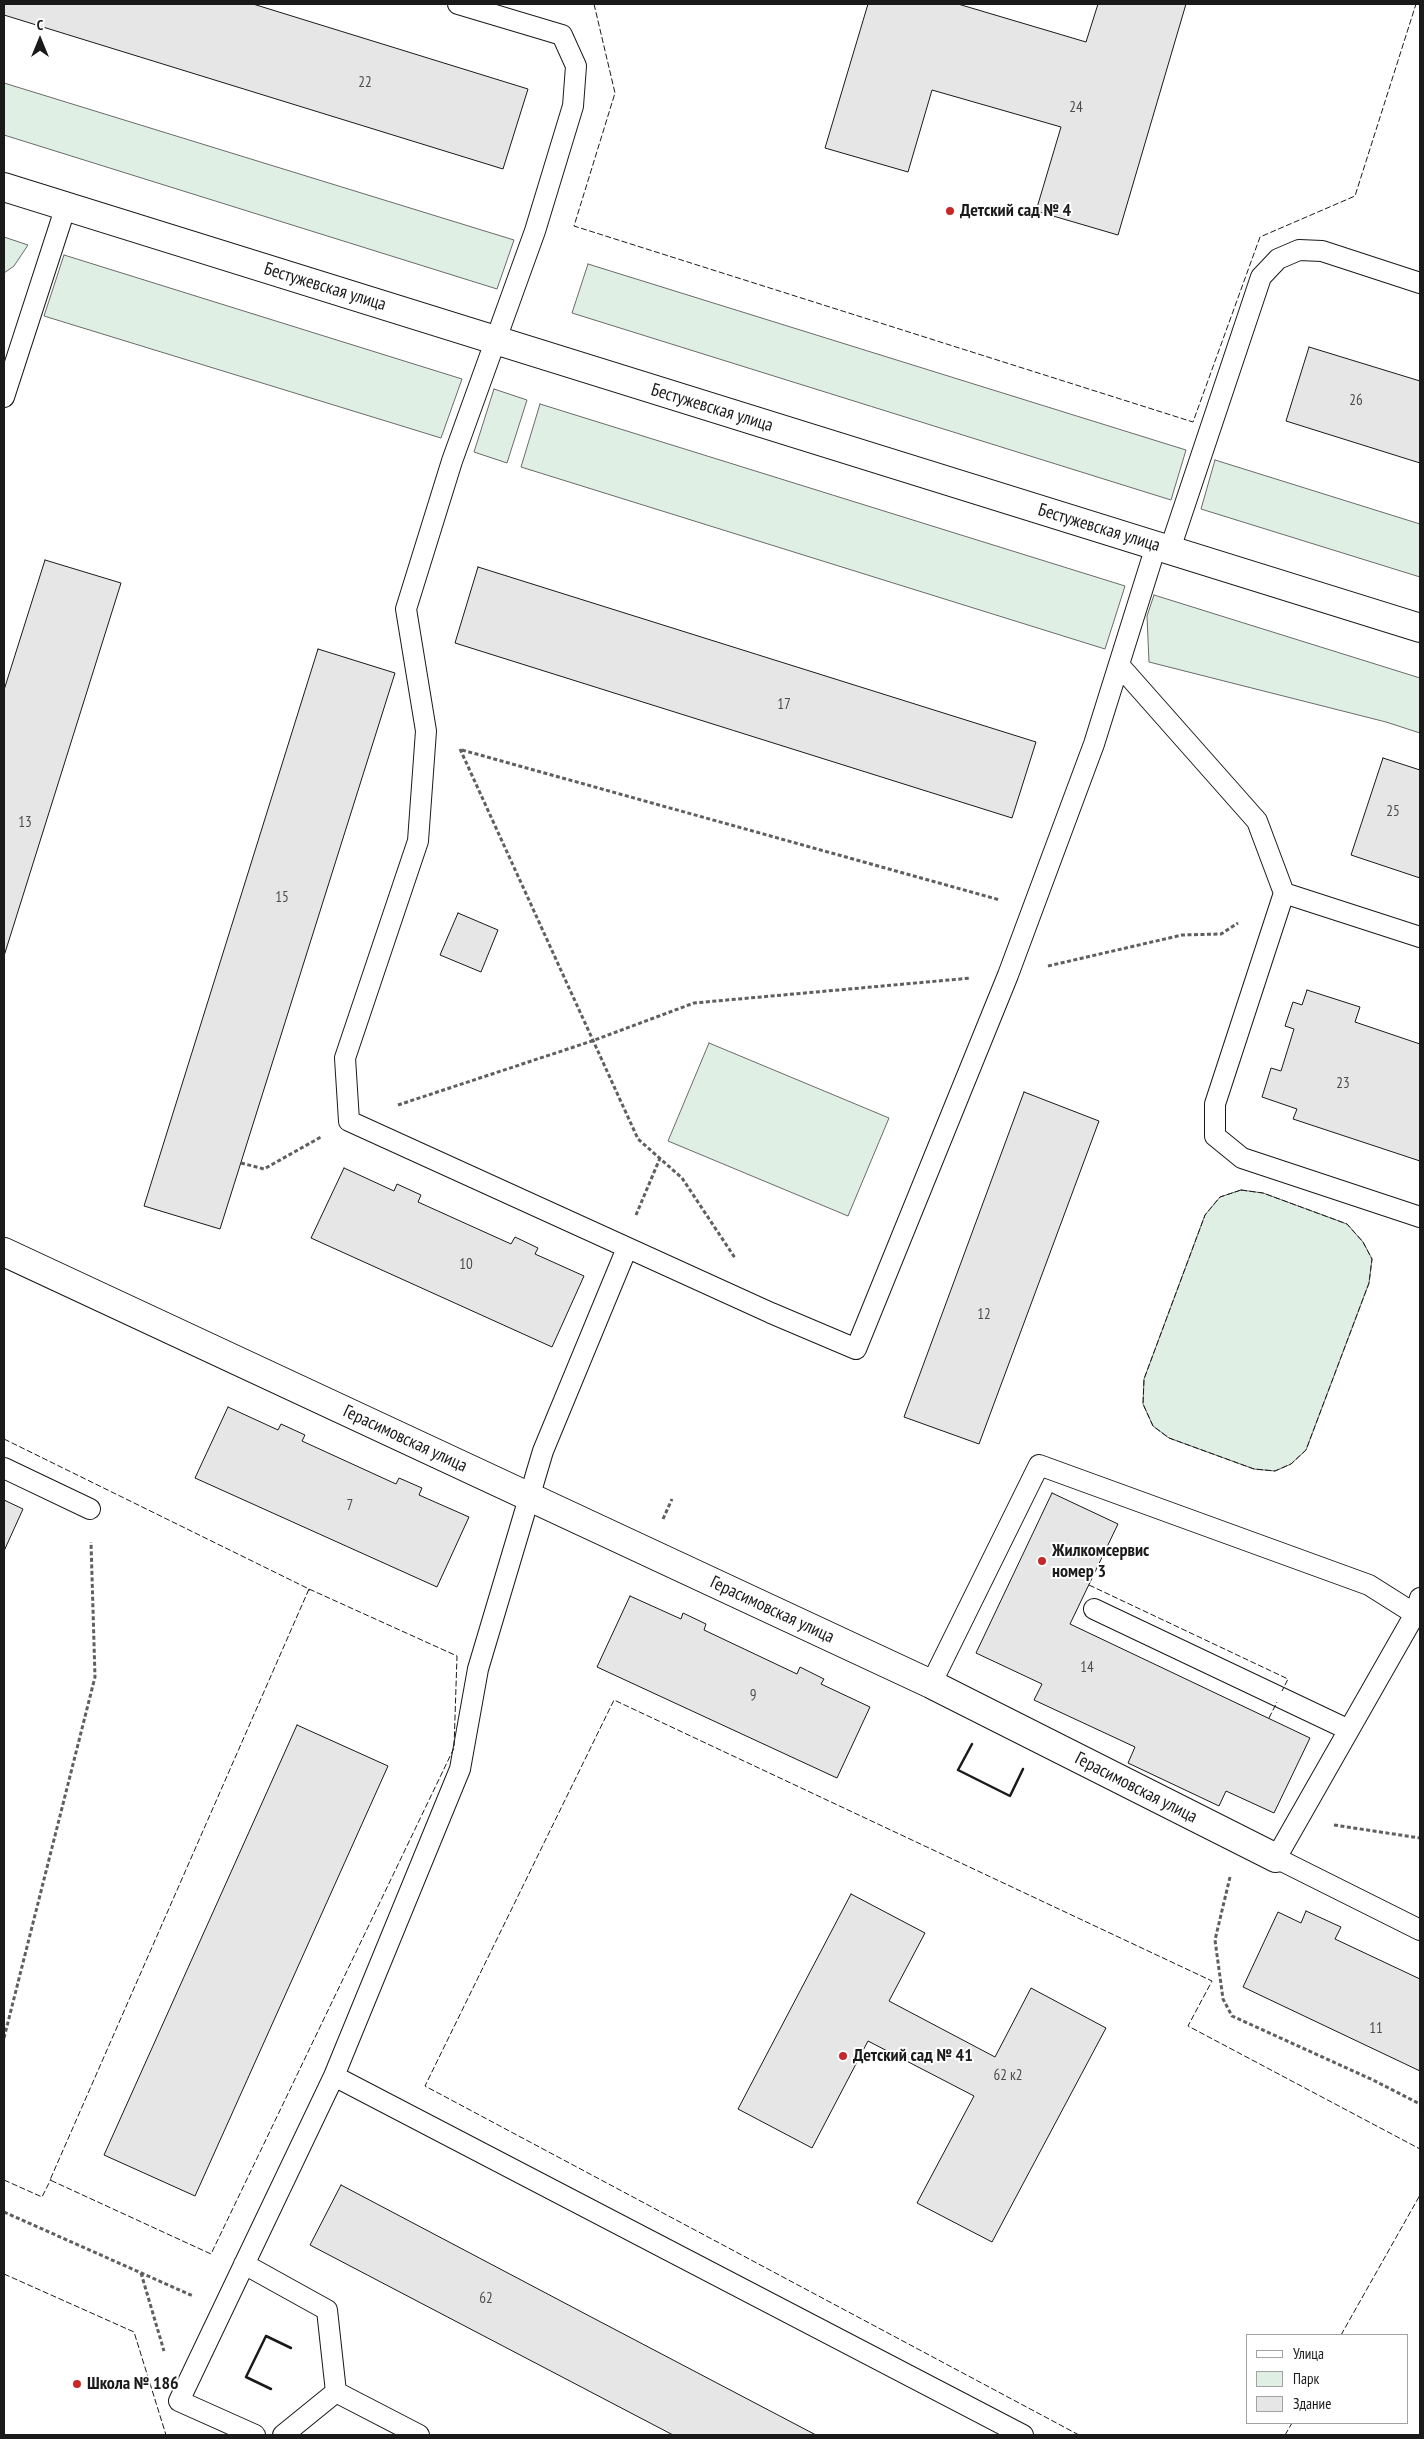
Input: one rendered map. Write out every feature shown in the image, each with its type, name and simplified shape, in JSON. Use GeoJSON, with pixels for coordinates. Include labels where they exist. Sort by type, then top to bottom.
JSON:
{"type":"FeatureCollection","features":[{"type":"Feature","properties":{"kind":"street","name":"Бестужевская улица"},"geometry":{"type":"LineString","coordinates":[[4,187],[1420,628]]}},
{"type":"Feature","properties":{"kind":"street","name":"Герасимовская улица"},"geometry":{"type":"LineString","coordinates":[[4,1252],[930,1684],[1276,1858]]}},
{"type":"Feature","properties":{"kind":"lane"},"geometry":{"type":"LineString","coordinates":[[458,4],[562,35],[576,66],[573,106],[535,231],[452,461],[406,609],[426,731],[418,841],[345,1058],[350,1121],[627,1248],[856,1349],[1008,975],[1094,744],[1119,665],[1261,277],[1278,259],[1299,250],[1322,252],[1420,283]]}},
{"type":"Feature","properties":{"kind":"lane"},"geometry":{"type":"LineString","coordinates":[[4,397],[66,206]]}},
{"type":"Feature","properties":{"kind":"lane"},"geometry":{"type":"LineString","coordinates":[[1119,665],[1257,821],[1284,893],[1215,1104],[1215,1136],[1242,1158],[1420,1216]]}},
{"type":"Feature","properties":{"kind":"lane"},"geometry":{"type":"LineString","coordinates":[[1284,893],[1420,937]]}},
{"type":"Feature","properties":{"kind":"lane"},"geometry":{"type":"LineString","coordinates":[[255,2435],[179,2401],[334,2076],[460,1769],[478,1669],[543,1451],[627,1248]]}},
{"type":"Feature","properties":{"kind":"lane"},"geometry":{"type":"LineString","coordinates":[[930,1684],[1039,1465],[1369,1585],[1418,1610],[1276,1858],[1420,1930]]}},
{"type":"Feature","properties":{"kind":"lane"},"geometry":{"type":"LineString","coordinates":[[4,1468],[90,1508]]}},
{"type":"Feature","properties":{"kind":"lane"},"geometry":{"type":"LineString","coordinates":[[1094,1609],[1349,1730]]}},
{"type":"Feature","properties":{"kind":"lane"},"geometry":{"type":"LineString","coordinates":[[334,2076],[1023,2435]]}},
{"type":"Feature","properties":{"kind":"lane"},"geometry":{"type":"LineString","coordinates":[[244,2264],[327,2310],[336,2392]]}},
{"type":"Feature","properties":{"kind":"lane"},"geometry":{"type":"LineString","coordinates":[[283,2435],[336,2392]]}},
{"type":"Feature","properties":{"kind":"lane"},"geometry":{"type":"LineString","coordinates":[[336,2392],[419,2435]]}},
{"type":"Feature","properties":{"kind":"path"},"geometry":{"type":"LineString","coordinates":[[426,731],[461,750],[1006,902]]}},
{"type":"Feature","properties":{"kind":"path"},"geometry":{"type":"LineString","coordinates":[[461,750],[592,1042],[638,1139],[682,1178],[740,1266]]}},
{"type":"Feature","properties":{"kind":"path"},"geometry":{"type":"LineString","coordinates":[[241,1163],[264,1169],[350,1121],[592,1042],[694,1003],[1008,975],[1182,935],[1221,934],[1284,893]]}},
{"type":"Feature","properties":{"kind":"path"},"geometry":{"type":"LineString","coordinates":[[627,1248],[630,1231],[660,1158]]}},
{"type":"Feature","properties":{"kind":"path"},"geometry":{"type":"LineString","coordinates":[[4,2038],[95,1677],[90,1508]]}},
{"type":"Feature","properties":{"kind":"path"},"geometry":{"type":"LineString","coordinates":[[1298,1820],[1420,1838]]}},
{"type":"Feature","properties":{"kind":"path"},"geometry":{"type":"LineString","coordinates":[[1230,1876],[1215,1940],[1224,1999],[1232,2016],[1373,2080],[1420,2104]]}},
{"type":"Feature","properties":{"kind":"path"},"geometry":{"type":"LineString","coordinates":[[4,2212],[223,2310]]}},
{"type":"Feature","properties":{"kind":"path"},"geometry":{"type":"LineString","coordinates":[[141,2273],[179,2401]]}},
{"type":"Feature","properties":{"kind":"green space"},"geometry":{"type":"Polygon","coordinates":[[[4,83],[514,240],[497,289],[4,135],[4,83]]]}},
{"type":"Feature","properties":{"kind":"green space"},"geometry":{"type":"Polygon","coordinates":[[[4,237],[28,245],[14,266],[4,273],[4,237]]]}},
{"type":"Feature","properties":{"kind":"green space"},"geometry":{"type":"Polygon","coordinates":[[[64,255],[462,379],[441,438],[44,316],[64,255]]]}},
{"type":"Feature","properties":{"kind":"green space"},"geometry":{"type":"Polygon","coordinates":[[[588,264],[1186,450],[1171,500],[572,313],[588,264]]]}},
{"type":"Feature","properties":{"kind":"green space"},"geometry":{"type":"Polygon","coordinates":[[[494,389],[527,400],[507,463],[474,452],[494,389]]]}},
{"type":"Feature","properties":{"kind":"green space"},"geometry":{"type":"Polygon","coordinates":[[[540,404],[1125,586],[1105,649],[521,467],[540,404]]]}},
{"type":"Feature","properties":{"kind":"green space"},"geometry":{"type":"Polygon","coordinates":[[[1215,460],[1420,524],[1420,577],[1201,509],[1215,460]]]}},
{"type":"Feature","properties":{"kind":"green space"},"geometry":{"type":"Polygon","coordinates":[[[1154,595],[1420,678],[1420,733],[1386,722],[1149,662],[1147,616],[1154,595]]]}},
{"type":"Feature","properties":{"kind":"green space"},"geometry":{"type":"Polygon","coordinates":[[[709,1043],[889,1118],[848,1216],[668,1141],[709,1043]]]}},
{"type":"Feature","properties":{"kind":"green space"},"geometry":{"type":"Polygon","coordinates":[[[1241,1190],[1263,1193],[1347,1224],[1363,1242],[1372,1259],[1369,1283],[1306,1450],[1291,1464],[1275,1471],[1254,1469],[1169,1438],[1153,1426],[1143,1404],[1144,1379],[1205,1215],[1220,1197],[1241,1190]]]}},
{"type":"Feature","properties":{"kind":"building"},"geometry":{"type":"Polygon","coordinates":[[[4,4],[253,4],[528,89],[503,169],[4,15],[4,4]]]}},
{"type":"Feature","properties":{"kind":"building"},"geometry":{"type":"Polygon","coordinates":[[[868,4],[958,4],[1086,42],[1098,4],[1186,4],[1118,235],[1036,211],[1061,127],[932,90],[908,172],[825,148],[868,4]]]}},
{"type":"Feature","properties":{"kind":"building"},"geometry":{"type":"Polygon","coordinates":[[[1309,347],[1420,381],[1420,463],[1286,421],[1309,347]]]}},
{"type":"Feature","properties":{"kind":"building"},"geometry":{"type":"Polygon","coordinates":[[[45,560],[121,583],[4,956],[4,690],[45,560]]]}},
{"type":"Feature","properties":{"kind":"building"},"geometry":{"type":"Polygon","coordinates":[[[478,567],[1036,742],[1012,818],[455,643],[478,567]]]}},
{"type":"Feature","properties":{"kind":"building"},"geometry":{"type":"Polygon","coordinates":[[[318,649],[395,673],[220,1229],[144,1206],[318,649]]]}},
{"type":"Feature","properties":{"kind":"building"},"geometry":{"type":"Polygon","coordinates":[[[1383,758],[1420,770],[1420,878],[1351,855],[1383,758]]]}},
{"type":"Feature","properties":{"kind":"building"},"geometry":{"type":"Polygon","coordinates":[[[458,913],[498,930],[481,972],[440,955],[458,913]]]}},
{"type":"Feature","properties":{"kind":"building"},"geometry":{"type":"Polygon","coordinates":[[[1307,990],[1360,1007],[1355,1022],[1420,1044],[1420,1161],[1293,1119],[1297,1109],[1262,1097],[1271,1068],[1281,1071],[1294,1029],[1285,1026],[1293,1002],[1302,1005],[1307,990]]]}},
{"type":"Feature","properties":{"kind":"building"},"geometry":{"type":"Polygon","coordinates":[[[1024,1092],[1099,1121],[979,1444],[904,1417],[1024,1092]]]}},
{"type":"Feature","properties":{"kind":"building"},"geometry":{"type":"Polygon","coordinates":[[[344,1168],[394,1191],[397,1184],[421,1195],[418,1202],[511,1244],[515,1237],[538,1248],[535,1254],[584,1276],[552,1347],[311,1238],[344,1168]]]}},
{"type":"Feature","properties":{"kind":"building"},"geometry":{"type":"Polygon","coordinates":[[[228,1407],[278,1430],[281,1424],[305,1435],[302,1441],[396,1484],[399,1478],[422,1488],[419,1495],[469,1517],[437,1587],[195,1478],[228,1407]]]}},
{"type":"Feature","properties":{"kind":"building"},"geometry":{"type":"Polygon","coordinates":[[[1052,1493],[1118,1524],[1070,1624],[1310,1738],[1274,1813],[1226,1791],[1219,1806],[1128,1763],[1135,1747],[1034,1700],[1042,1684],[976,1653],[1052,1493]]]}},
{"type":"Feature","properties":{"kind":"building"},"geometry":{"type":"Polygon","coordinates":[[[4,1500],[23,1509],[4,1551],[4,1500]]]}},
{"type":"Feature","properties":{"kind":"building"},"geometry":{"type":"Polygon","coordinates":[[[630,1596],[681,1619],[683,1613],[706,1624],[704,1630],[797,1674],[800,1667],[824,1679],[821,1684],[870,1707],[837,1778],[597,1667],[630,1596]]]}},
{"type":"Feature","properties":{"kind":"building"},"geometry":{"type":"Polygon","coordinates":[[[297,1725],[388,1766],[195,2196],[104,2155],[297,1725]]]}},
{"type":"Feature","properties":{"kind":"building"},"geometry":{"type":"Polygon","coordinates":[[[851,1894],[925,1933],[889,2001],[995,2057],[1031,1988],[1106,2028],[992,2242],[917,2203],[974,2096],[868,2041],[812,2148],[738,2109],[851,1894]]]}},
{"type":"Feature","properties":{"kind":"building"},"geometry":{"type":"Polygon","coordinates":[[[1306,1911],[1341,1927],[1335,1939],[1420,1979],[1420,2071],[1243,1987],[1278,1912],[1301,1923],[1306,1911]]]}},
{"type":"Feature","properties":{"kind":"building"},"geometry":{"type":"Polygon","coordinates":[[[341,2185],[816,2435],[673,2435],[310,2245],[341,2185]]]}},
{"type":"Feature","properties":{"kind":"fence"},"geometry":{"type":"LineString","coordinates":[[594,4],[615,93],[574,226],[1193,422],[1260,237],[1355,196],[1416,4]]}},
{"type":"Feature","properties":{"kind":"fence"},"geometry":{"type":"LineString","coordinates":[[1241,1190],[1263,1193],[1347,1224],[1363,1242],[1372,1259],[1369,1283],[1306,1450],[1291,1464],[1275,1471],[1254,1469],[1169,1438],[1153,1426],[1143,1404],[1144,1379],[1205,1215],[1220,1197],[1241,1190]]}},
{"type":"Feature","properties":{"kind":"fence"},"geometry":{"type":"LineString","coordinates":[[4,1439],[309,1589],[309,1591]]}},
{"type":"Feature","properties":{"kind":"fence"},"geometry":{"type":"LineString","coordinates":[[1089,1585],[1288,1679],[1282,1691]]}},
{"type":"Feature","properties":{"kind":"fence"},"geometry":{"type":"LineString","coordinates":[[309,1589],[457,1656],[454,1748],[211,2254],[50,2180],[309,1589]]}},
{"type":"Feature","properties":{"kind":"fence"},"geometry":{"type":"LineString","coordinates":[[1079,2435],[425,2086],[614,1700],[1212,1981],[1188,2026],[1420,2149]]}},
{"type":"Feature","properties":{"kind":"fence"},"geometry":{"type":"LineString","coordinates":[[1269,1718],[1277,1702]]}},
{"type":"Feature","properties":{"kind":"fence"},"geometry":{"type":"LineString","coordinates":[[4,2180],[42,2197],[51,2179]]}},
{"type":"Feature","properties":{"kind":"fence"},"geometry":{"type":"LineString","coordinates":[[1342,2334],[1420,2195]]}},
{"type":"Feature","properties":{"kind":"fence"},"geometry":{"type":"LineString","coordinates":[[4,2274],[134,2332],[166,2435]]}},
{"type":"Feature","properties":{"kind":"fence"},"geometry":{"type":"LineString","coordinates":[[1285,2435],[1291,2424]]}},
{"type":"Feature","properties":{"kind":"wall"},"geometry":{"type":"LineString","coordinates":[[972,1744],[958,1770],[1010,1796],[1023,1769]]}},
{"type":"Feature","properties":{"kind":"wall"},"geometry":{"type":"LineString","coordinates":[[271,2389],[246,2377],[266,2336],[291,2348]]}},
{"type":"Feature","properties":{"kind":"place","name":"Детский сад № 4"},"geometry":{"type":"Point","coordinates":[950,211]}},
{"type":"Feature","properties":{"kind":"place","name":"Жилкомсервис номер 3"},"geometry":{"type":"Point","coordinates":[1042,1561]}},
{"type":"Feature","properties":{"kind":"place","name":"Детский сад № 41"},"geometry":{"type":"Point","coordinates":[843,2056]}},
{"type":"Feature","properties":{"kind":"place","name":"Школа № 186"},"geometry":{"type":"Point","coordinates":[77,2384]}}]}
